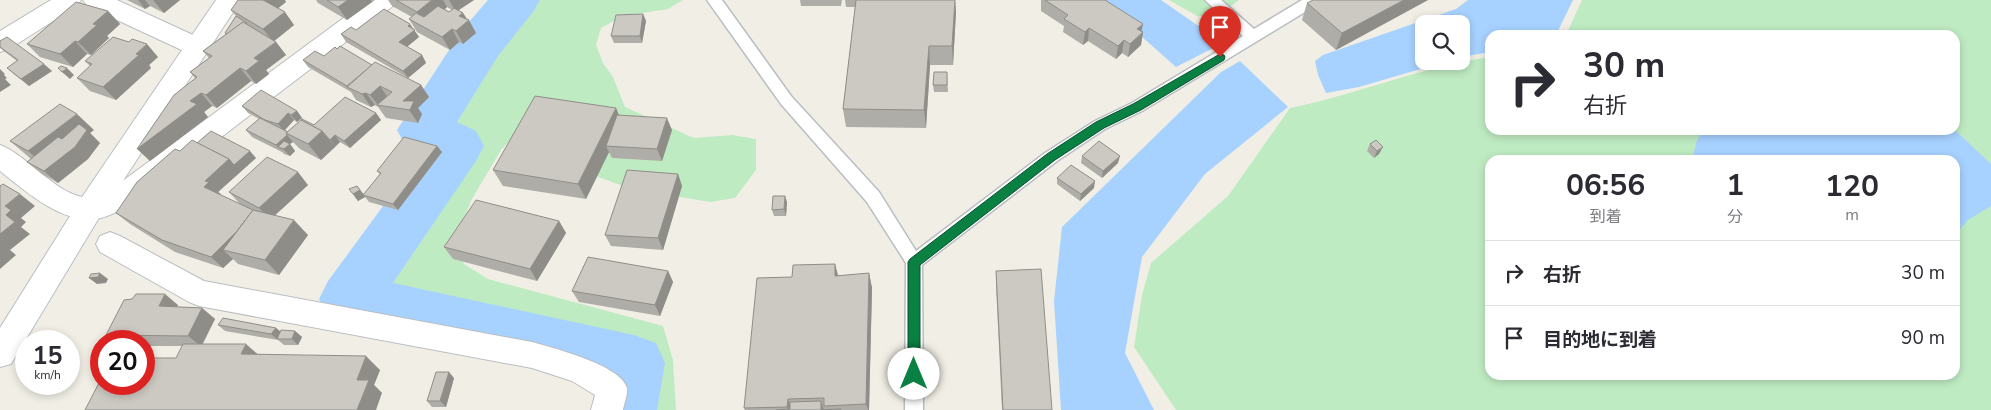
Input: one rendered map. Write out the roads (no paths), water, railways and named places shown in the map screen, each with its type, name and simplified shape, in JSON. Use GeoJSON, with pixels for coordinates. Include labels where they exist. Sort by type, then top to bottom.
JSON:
{"type":"FeatureCollection","features":[{"type":"Feature","properties":{"kind":"street"},"geometry":{"type":"LineString","coordinates":[[0,43],[69,0]]}},
{"type":"Feature","properties":{"kind":"street"},"geometry":{"type":"LineString","coordinates":[[95,0],[197,47]]}},
{"type":"Feature","properties":{"kind":"street"},"geometry":{"type":"LineString","coordinates":[[0,354],[90,208],[229,0]]}},
{"type":"Feature","properties":{"kind":"street"},"geometry":{"type":"LineString","coordinates":[[0,156],[54,198],[90,208],[107,203],[138,185],[385,0]]}},
{"type":"Feature","properties":{"kind":"street"},"geometry":{"type":"LineString","coordinates":[[110,244],[198,293],[532,355],[581,370],[612,390],[608,410]]}},
{"type":"Feature","properties":{"kind":"lane"},"geometry":{"type":"LineString","coordinates":[[714,0],[786,100],[873,197],[914,262],[914,410]]}},
{"type":"Feature","properties":{"kind":"lane"},"geometry":{"type":"LineString","coordinates":[[1212,0],[1254,37]]}},
{"type":"Feature","properties":{"kind":"lane"},"geometry":{"type":"LineString","coordinates":[[914,262],[1051,157],[1100,125],[1137,107],[1314,0]]}},
{"type":"Feature","properties":{"kind":"water"},"geometry":{"type":"Polygon","coordinates":[[[1092,0],[1161,0],[1223,43],[1176,67],[1115,13],[1092,0]]]}},
{"type":"Feature","properties":{"kind":"water"},"geometry":{"type":"Polygon","coordinates":[[[1468,0],[1573,0],[1558,30],[1485,30],[1485,53],[1470,55],[1470,15],[1439,15],[1456,9],[1468,0]]]}},
{"type":"Feature","properties":{"kind":"water"},"geometry":{"type":"Polygon","coordinates":[[[1415,23],[1415,70],[1417,70],[1359,87],[1326,93],[1318,75],[1315,61],[1323,55],[1415,23]]]}},
{"type":"Feature","properties":{"kind":"water"},"geometry":{"type":"Polygon","coordinates":[[[1240,61],[1288,107],[1205,174],[1142,257],[1125,353],[1154,410],[1061,410],[1054,301],[1062,227],[1221,72],[1240,61]]]}},
{"type":"Feature","properties":{"kind":"water"},"geometry":{"type":"Polygon","coordinates":[[[1700,135],[1960,135],[1991,164],[1991,206],[1968,220],[1960,229],[1960,155],[1693,155],[1697,140],[1700,135]]]}},
{"type":"Feature","properties":{"kind":"waterway"},"geometry":{"type":"LineString","coordinates":[[516,0],[480,43],[424,130],[457,146],[349,299],[634,363],[625,410]]}}]}
